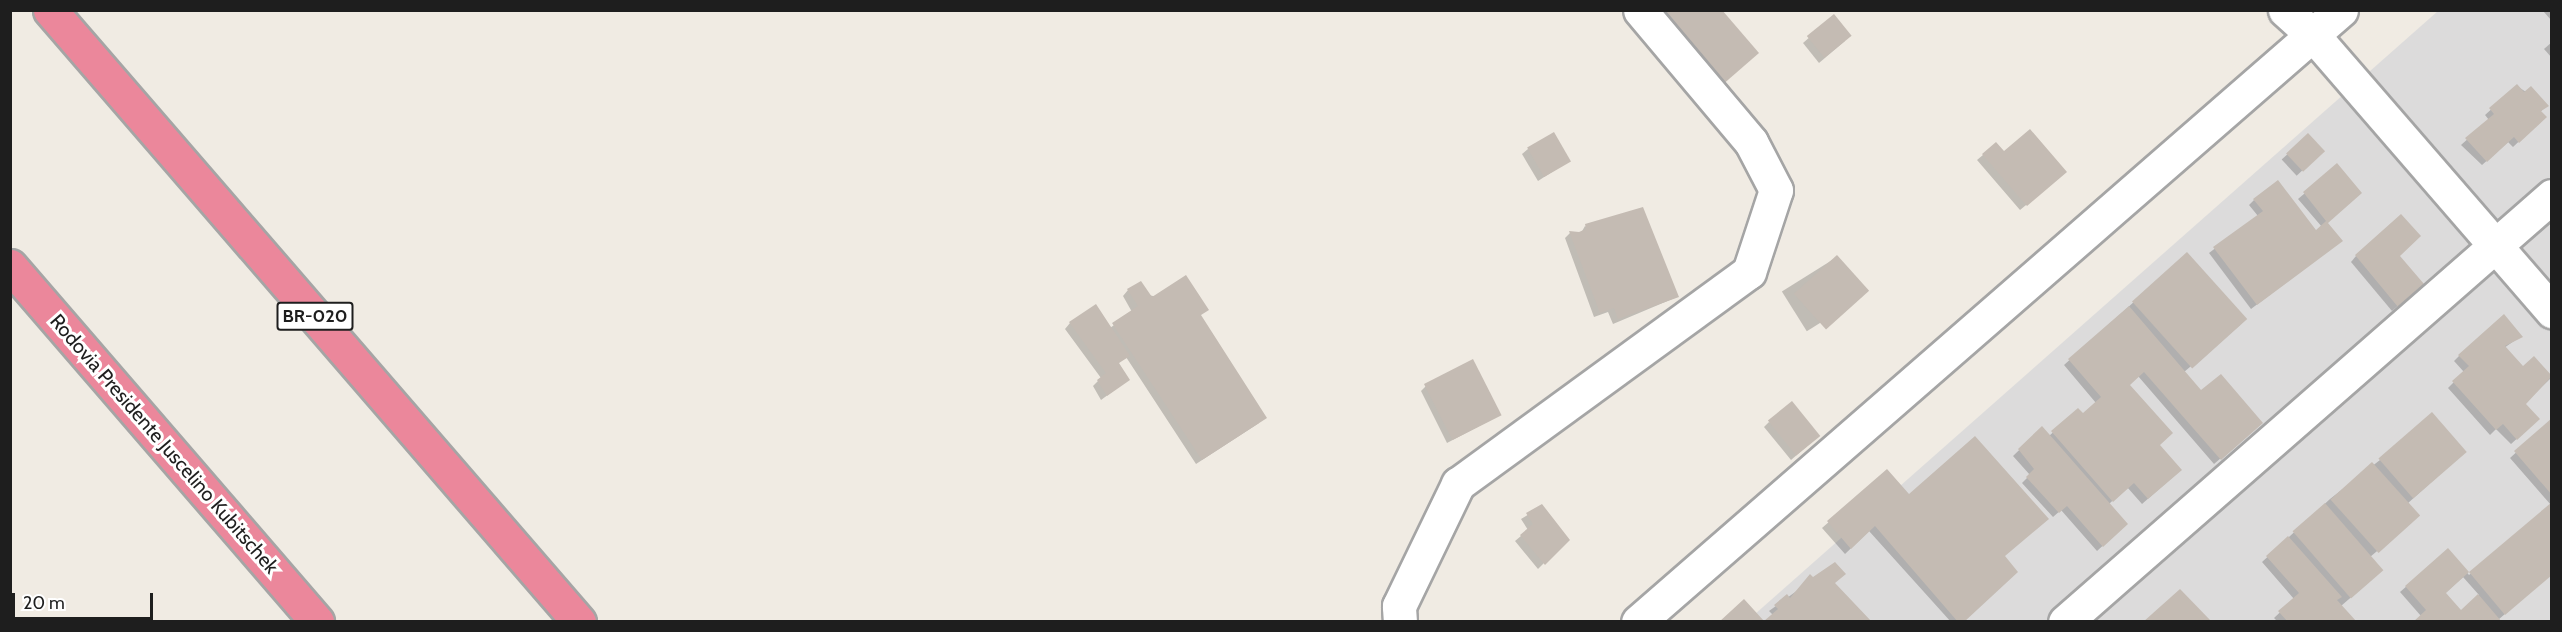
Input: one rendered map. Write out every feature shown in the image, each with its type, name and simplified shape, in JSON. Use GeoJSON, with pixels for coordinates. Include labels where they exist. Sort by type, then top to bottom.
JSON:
{"type":"FeatureCollection","features":[{"type":"Feature","properties":{"kind":"highway","name":"BR-020"},"geometry":{"type":"LineString","coordinates":[[51,10],[579,621]]}},
{"type":"Feature","properties":{"kind":"highway","name":"Rodovia Presidente Juscelino Kubitschek"},"geometry":{"type":"LineString","coordinates":[[10,266],[316,621]]}},
{"type":"Feature","properties":{"kind":"street"},"geometry":{"type":"LineString","coordinates":[[1400,621],[1399,606],[1458,484],[1749,272],[1776,190],[1751,142],[1640,10]]}},
{"type":"Feature","properties":{"kind":"street"},"geometry":{"type":"LineString","coordinates":[[2285,10],[2312,34],[2494,247],[2552,311]]}},
{"type":"Feature","properties":{"kind":"street"},"geometry":{"type":"LineString","coordinates":[[1638,621],[2341,10]]}},
{"type":"Feature","properties":{"kind":"street"},"geometry":{"type":"LineString","coordinates":[[2065,621],[2552,196]]}},
{"type":"Feature","properties":{"kind":"shaded area"},"geometry":{"type":"Polygon","coordinates":[[[2438,11],[2551,11],[2551,621],[1746,622],[2438,11]]]}},
{"type":"Feature","properties":{"kind":"building"},"geometry":{"type":"Polygon","coordinates":[[[1655,10],[1722,10],[1759,53],[1721,86],[1655,10]]]}},
{"type":"Feature","properties":{"kind":"building"},"geometry":{"type":"Polygon","coordinates":[[[1834,14],[1852,36],[1824,58],[1807,36],[1834,14]]]}},
{"type":"Feature","properties":{"kind":"building"},"geometry":{"type":"Polygon","coordinates":[[[2517,84],[2524,92],[2531,86],[2549,106],[2541,111],[2547,117],[2519,143],[2514,137],[2487,162],[2465,138],[2494,114],[2489,108],[2517,84]]]}},
{"type":"Feature","properties":{"kind":"building"},"geometry":{"type":"Polygon","coordinates":[[[2030,129],[2067,172],[2027,206],[1982,154],[1996,142],[2004,151],[2030,129]]]}},
{"type":"Feature","properties":{"kind":"building"},"geometry":{"type":"Polygon","coordinates":[[[1554,132],[1571,161],[1544,177],[1527,148],[1554,132]]]}},
{"type":"Feature","properties":{"kind":"building"},"geometry":{"type":"Polygon","coordinates":[[[2308,133],[2325,151],[2303,172],[2286,153],[2308,133]]]}},
{"type":"Feature","properties":{"kind":"building"},"geometry":{"type":"Polygon","coordinates":[[[2337,163],[2362,193],[2328,223],[2343,241],[2257,305],[2213,247],[2263,211],[2253,199],[2278,180],[2316,230],[2326,221],[2303,192],[2337,163]]]}},
{"type":"Feature","properties":{"kind":"building"},"geometry":{"type":"Polygon","coordinates":[[[1643,207],[1679,297],[1618,319],[1614,308],[1600,313],[1569,231],[1579,232],[1586,229],[1585,224],[1643,207]]]}},
{"type":"Feature","properties":{"kind":"building"},"geometry":{"type":"Polygon","coordinates":[[[2401,214],[2421,236],[2400,256],[2424,284],[2398,307],[2355,255],[2401,214]]]}},
{"type":"Feature","properties":{"kind":"building"},"geometry":{"type":"Polygon","coordinates":[[[2187,252],[2247,319],[2192,368],[2132,302],[2187,252]]]}},
{"type":"Feature","properties":{"kind":"building"},"geometry":{"type":"Polygon","coordinates":[[[1837,255],[1869,291],[1826,329],[1794,294],[1837,255]]]}},
{"type":"Feature","properties":{"kind":"building"},"geometry":{"type":"Polygon","coordinates":[[[1186,275],[1209,310],[1201,315],[1267,418],[1202,460],[1112,323],[1138,306],[1127,289],[1141,281],[1152,297],[1186,275]]]}},
{"type":"Feature","properties":{"kind":"building"},"geometry":{"type":"Polygon","coordinates":[[[1096,304],[1130,356],[1119,363],[1130,380],[1107,396],[1097,380],[1106,373],[1069,322],[1096,304]]]}},
{"type":"Feature","properties":{"kind":"building"},"geometry":{"type":"Polygon","coordinates":[[[2129,306],[2201,390],[2221,374],[2263,423],[2221,460],[2144,372],[2130,385],[2173,433],[2160,445],[2182,470],[2148,499],[2134,483],[2113,502],[2051,431],[2078,408],[2083,413],[2101,397],[2068,359],[2129,306]]]}},
{"type":"Feature","properties":{"kind":"building"},"geometry":{"type":"Polygon","coordinates":[[[2504,314],[2523,337],[2505,346],[2523,366],[2534,356],[2552,376],[2526,404],[2540,419],[2517,440],[2503,424],[2496,430],[2452,381],[2469,366],[2458,355],[2504,314]]]}},
{"type":"Feature","properties":{"kind":"building"},"geometry":{"type":"Polygon","coordinates":[[[1473,359],[1502,415],[1453,440],[1424,384],[1473,359]]]}},
{"type":"Feature","properties":{"kind":"building"},"geometry":{"type":"Polygon","coordinates":[[[1792,401],[1820,436],[1796,455],[1768,421],[1792,401]]]}},
{"type":"Feature","properties":{"kind":"building"},"geometry":{"type":"Polygon","coordinates":[[[2432,412],[2467,452],[2413,499],[2378,459],[2432,412]]]}},
{"type":"Feature","properties":{"kind":"building"},"geometry":{"type":"Polygon","coordinates":[[[2552,418],[2552,495],[2514,451],[2552,418]]]}},
{"type":"Feature","properties":{"kind":"building"},"geometry":{"type":"Polygon","coordinates":[[[2042,426],[2128,524],[2103,547],[2067,506],[2059,513],[2026,477],[2034,469],[2018,449],[2042,426]]]}},
{"type":"Feature","properties":{"kind":"building"},"geometry":{"type":"Polygon","coordinates":[[[1975,436],[2049,519],[2005,556],[2018,572],[1964,622],[1958,622],[1875,526],[1851,549],[1827,521],[1887,469],[1909,494],[1975,436]]]}},
{"type":"Feature","properties":{"kind":"building"},"geometry":{"type":"Polygon","coordinates":[[[2372,462],[2420,516],[2379,553],[2330,499],[2372,462]]]}},
{"type":"Feature","properties":{"kind":"building"},"geometry":{"type":"Polygon","coordinates":[[[2552,502],[2552,575],[2505,615],[2469,572],[2552,502]]]}},
{"type":"Feature","properties":{"kind":"building"},"geometry":{"type":"Polygon","coordinates":[[[2325,503],[2383,570],[2351,598],[2293,531],[2325,503]]]}},
{"type":"Feature","properties":{"kind":"building"},"geometry":{"type":"Polygon","coordinates":[[[1542,504],[1570,540],[1545,565],[1520,535],[1533,524],[1526,513],[1542,504]]]}},
{"type":"Feature","properties":{"kind":"building"},"geometry":{"type":"Polygon","coordinates":[[[2288,536],[2342,597],[2337,600],[2357,622],[2288,622],[2278,611],[2299,593],[2266,556],[2288,536]]]}},
{"type":"Feature","properties":{"kind":"building"},"geometry":{"type":"Polygon","coordinates":[[[2448,548],[2469,572],[2446,593],[2461,610],[2478,594],[2502,622],[2413,622],[2426,610],[2405,586],[2448,548]]]}},
{"type":"Feature","properties":{"kind":"building"},"geometry":{"type":"Polygon","coordinates":[[[1835,562],[1846,574],[1835,583],[1872,622],[1719,622],[1744,599],[1764,621],[1778,609],[1774,605],[1787,594],[1790,598],[1810,574],[1813,577],[1835,562]]]}},
{"type":"Feature","properties":{"kind":"building"},"geometry":{"type":"Polygon","coordinates":[[[2180,589],[2212,622],[2143,622],[2180,589]]]}}]}
